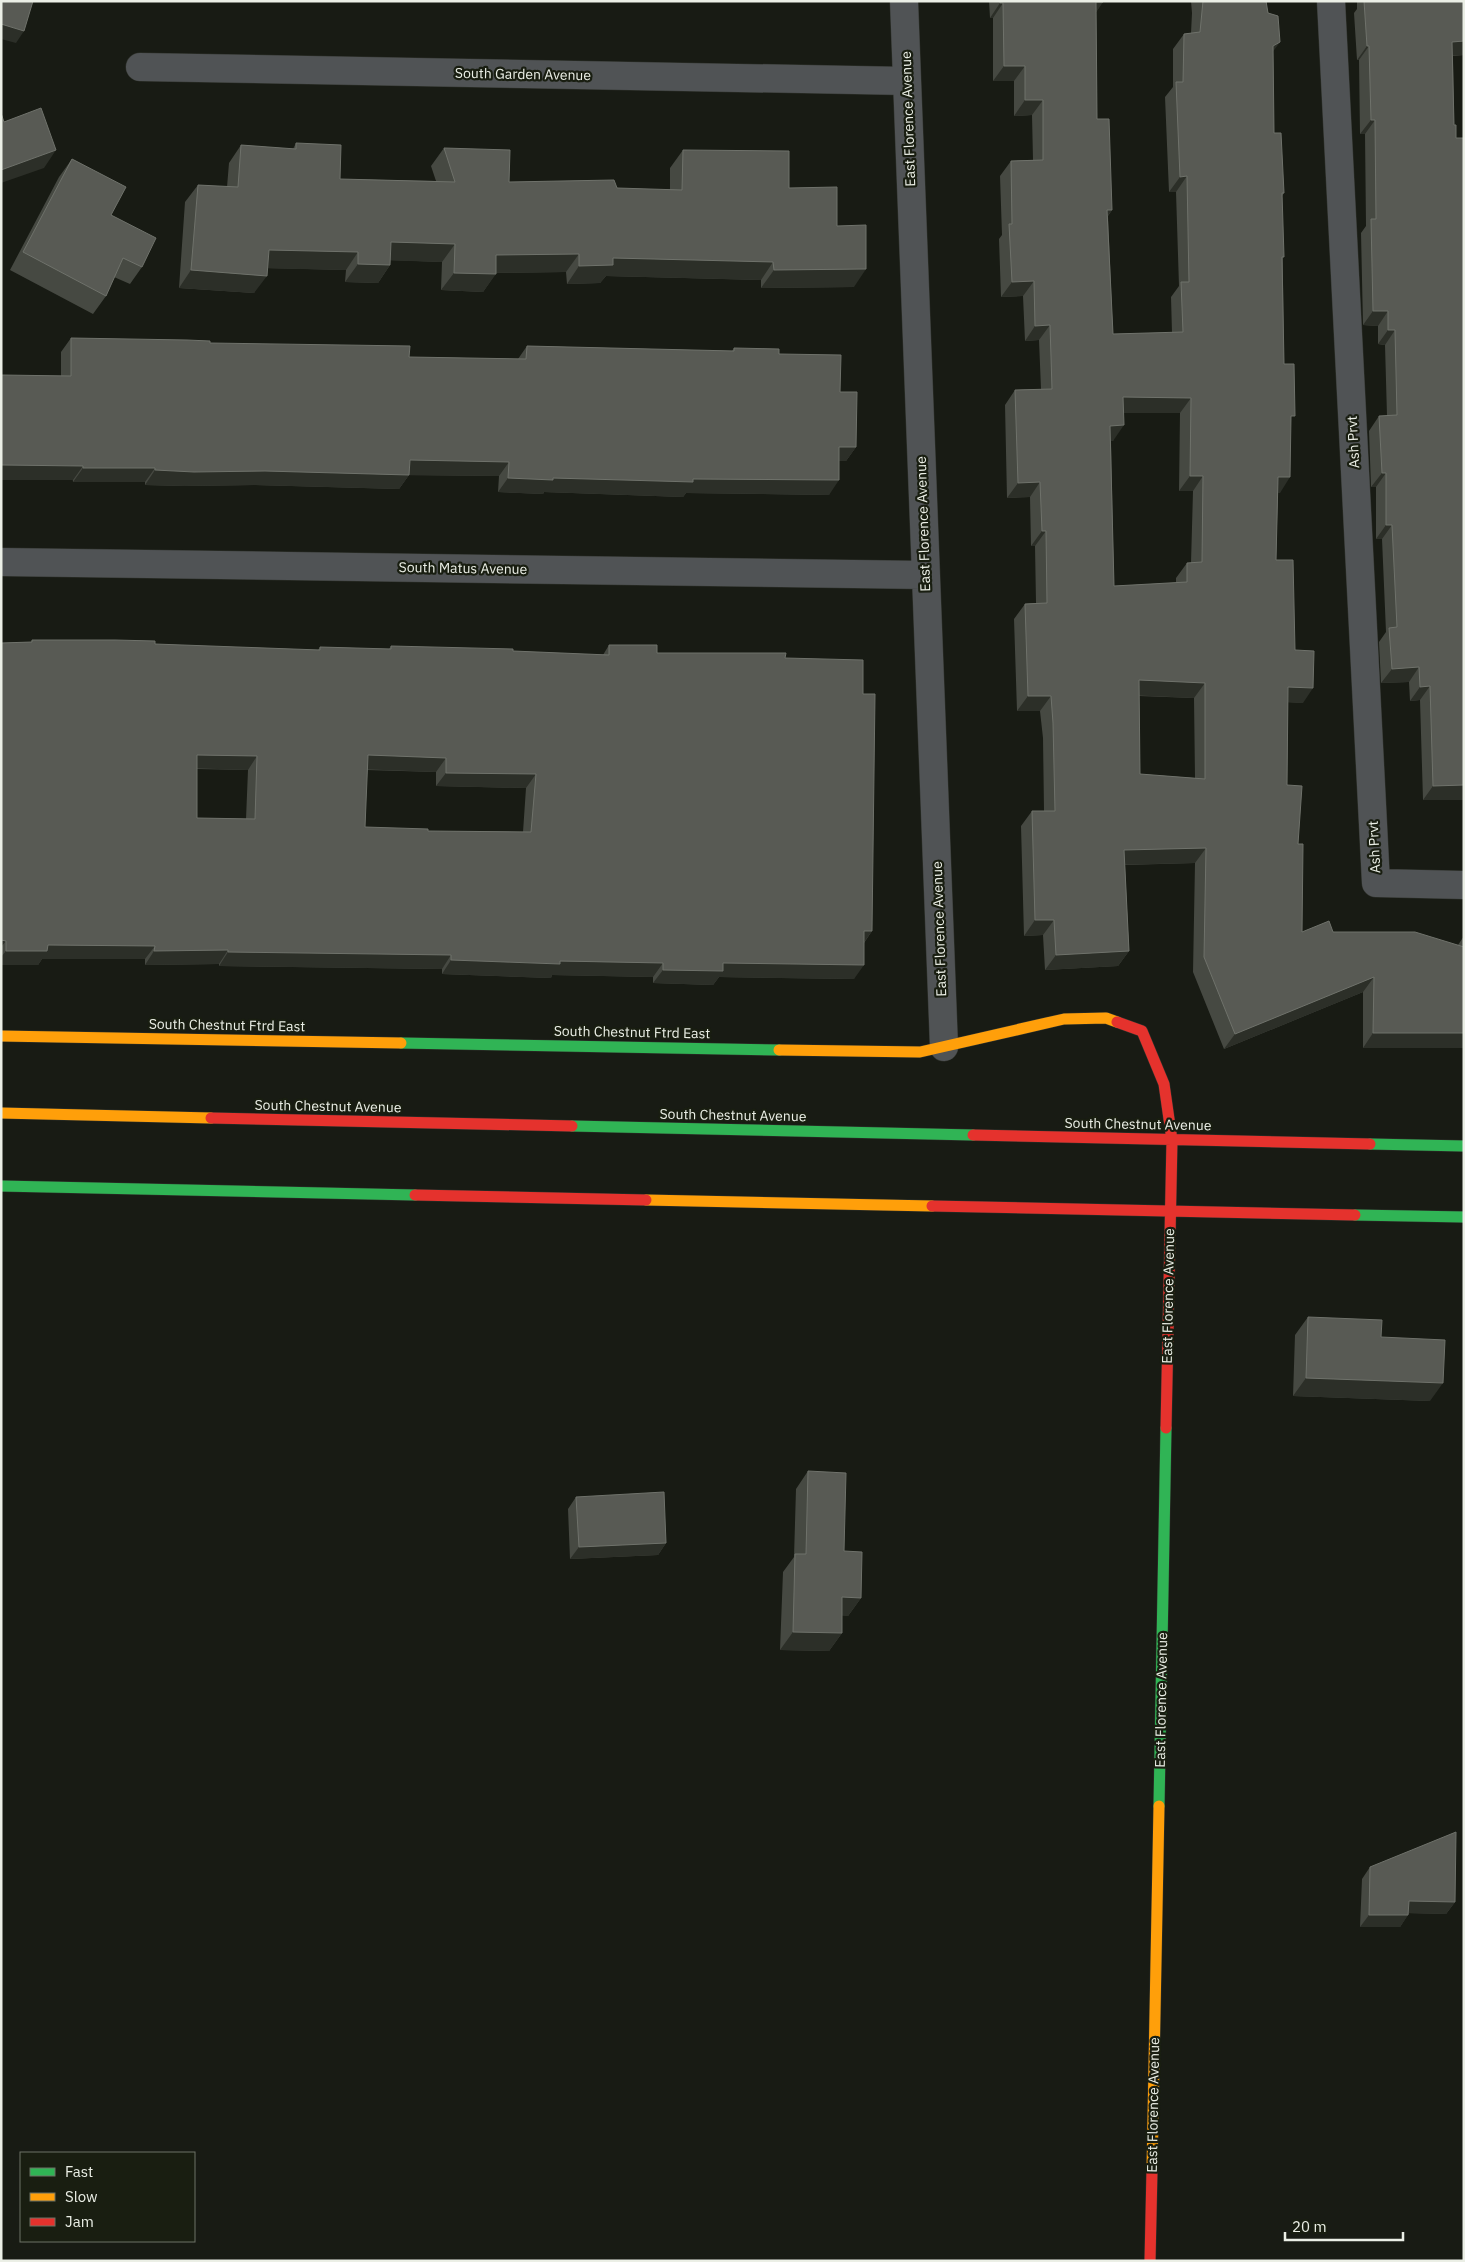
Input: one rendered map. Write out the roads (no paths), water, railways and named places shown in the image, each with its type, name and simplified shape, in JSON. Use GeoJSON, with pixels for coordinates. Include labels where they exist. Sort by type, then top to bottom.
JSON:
{"type":"FeatureCollection","features":[{"type":"Feature","properties":{"kind":"main road","name":"South Chestnut Ftrd East"},"geometry":{"type":"LineString","coordinates":[[1,1036],[920,1052],[1064,1019],[1106,1018],[1142,1031],[1164,1084],[1172,1140]]}},
{"type":"Feature","properties":{"kind":"main road","name":"South Chestnut Avenue"},"geometry":{"type":"LineString","coordinates":[[1,1113],[1464,1146]]}},
{"type":"Feature","properties":{"kind":"main road","name":"East Florence Avenue"},"geometry":{"type":"LineString","coordinates":[[1150,2261],[1172,1140]]}},
{"type":"Feature","properties":{"kind":"main road"},"geometry":{"type":"LineString","coordinates":[[1,1186],[1464,1217]]}},
{"type":"Feature","properties":{"kind":"street","name":"East Florence Avenue"},"geometry":{"type":"LineString","coordinates":[[904,1],[944,1047]]}},
{"type":"Feature","properties":{"kind":"street","name":"Ash Prvt"},"geometry":{"type":"LineString","coordinates":[[1331,1],[1376,883],[1464,885]]}},
{"type":"Feature","properties":{"kind":"street","name":"South Garden Avenue"},"geometry":{"type":"LineString","coordinates":[[140,67],[907,81]]}},
{"type":"Feature","properties":{"kind":"street","name":"South Matus Avenue"},"geometry":{"type":"LineString","coordinates":[[1,562],[925,575]]}}]}
